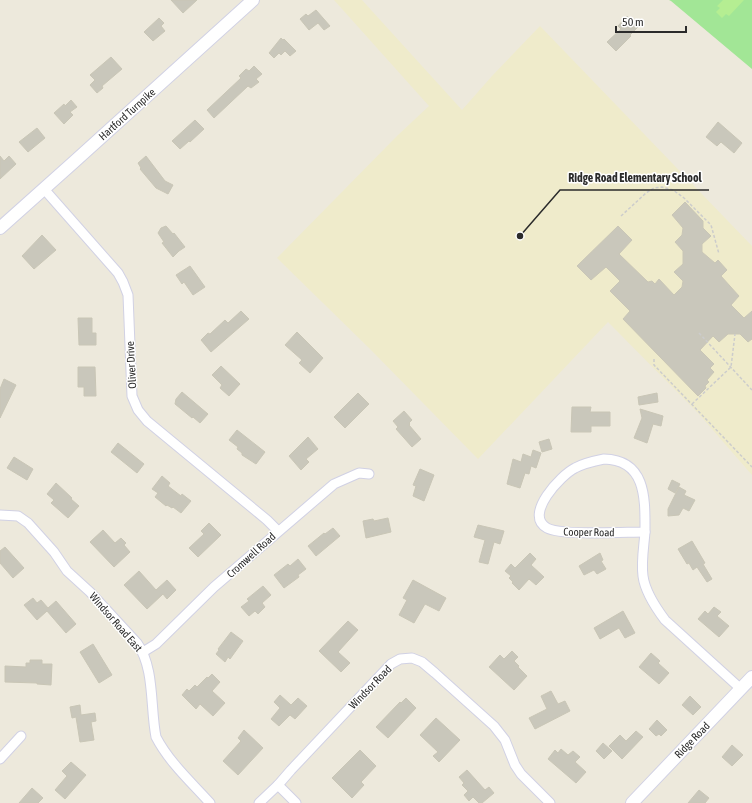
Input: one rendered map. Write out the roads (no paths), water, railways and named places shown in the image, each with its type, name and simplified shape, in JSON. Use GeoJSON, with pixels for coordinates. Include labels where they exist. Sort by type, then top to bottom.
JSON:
{"type":"FeatureCollection","features":[{"type":"Feature","properties":{"kind":"main road","name":"Hartford Turnpike"},"geometry":{"type":"LineString","coordinates":[[0,228],[253,0]]}},
{"type":"Feature","properties":{"kind":"main road","name":"Ridge Road"},"geometry":{"type":"LineString","coordinates":[[632,803],[752,677]]}},
{"type":"Feature","properties":{"kind":"street","name":"Oliver Drive"},"geometry":{"type":"LineString","coordinates":[[44,189],[118,273],[123,282],[128,295],[132,396],[138,410],[147,421],[167,439],[267,520],[278,531]]}},
{"type":"Feature","properties":{"kind":"street","name":"Cooper Road"},"geometry":{"type":"LineString","coordinates":[[645,532],[554,531],[546,528],[541,522],[541,506],[553,487],[574,468],[590,462],[604,459],[614,459],[623,462],[632,470],[638,477],[642,486],[645,505],[645,532],[643,576],[645,586],[657,609],[665,620],[741,689]]}},
{"type":"Feature","properties":{"kind":"street","name":"Cromwell Road"},"geometry":{"type":"LineString","coordinates":[[143,652],[156,644],[214,587],[334,484],[359,473],[369,474]]}},
{"type":"Feature","properties":{"kind":"street","name":"Windsor Road East"},"geometry":{"type":"LineString","coordinates":[[0,515],[18,516],[28,523],[54,552],[68,571],[90,592],[143,652],[150,687],[156,737],[174,764],[210,803]]}},
{"type":"Feature","properties":{"kind":"street","name":"Windsor Road"},"geometry":{"type":"LineString","coordinates":[[278,786],[291,770],[391,664],[400,659],[412,658],[422,662],[494,726],[505,740],[515,765],[521,774],[550,803]]}},
{"type":"Feature","properties":{"kind":"street"},"geometry":{"type":"LineString","coordinates":[[0,759],[21,736]]}},
{"type":"Feature","properties":{"kind":"street"},"geometry":{"type":"LineString","coordinates":[[259,803],[278,786],[296,803]]}},
{"type":"Feature","properties":{"kind":"place","name":"Ridge Road Elementary School"},"geometry":{"type":"Point","coordinates":[520,236]}}]}
